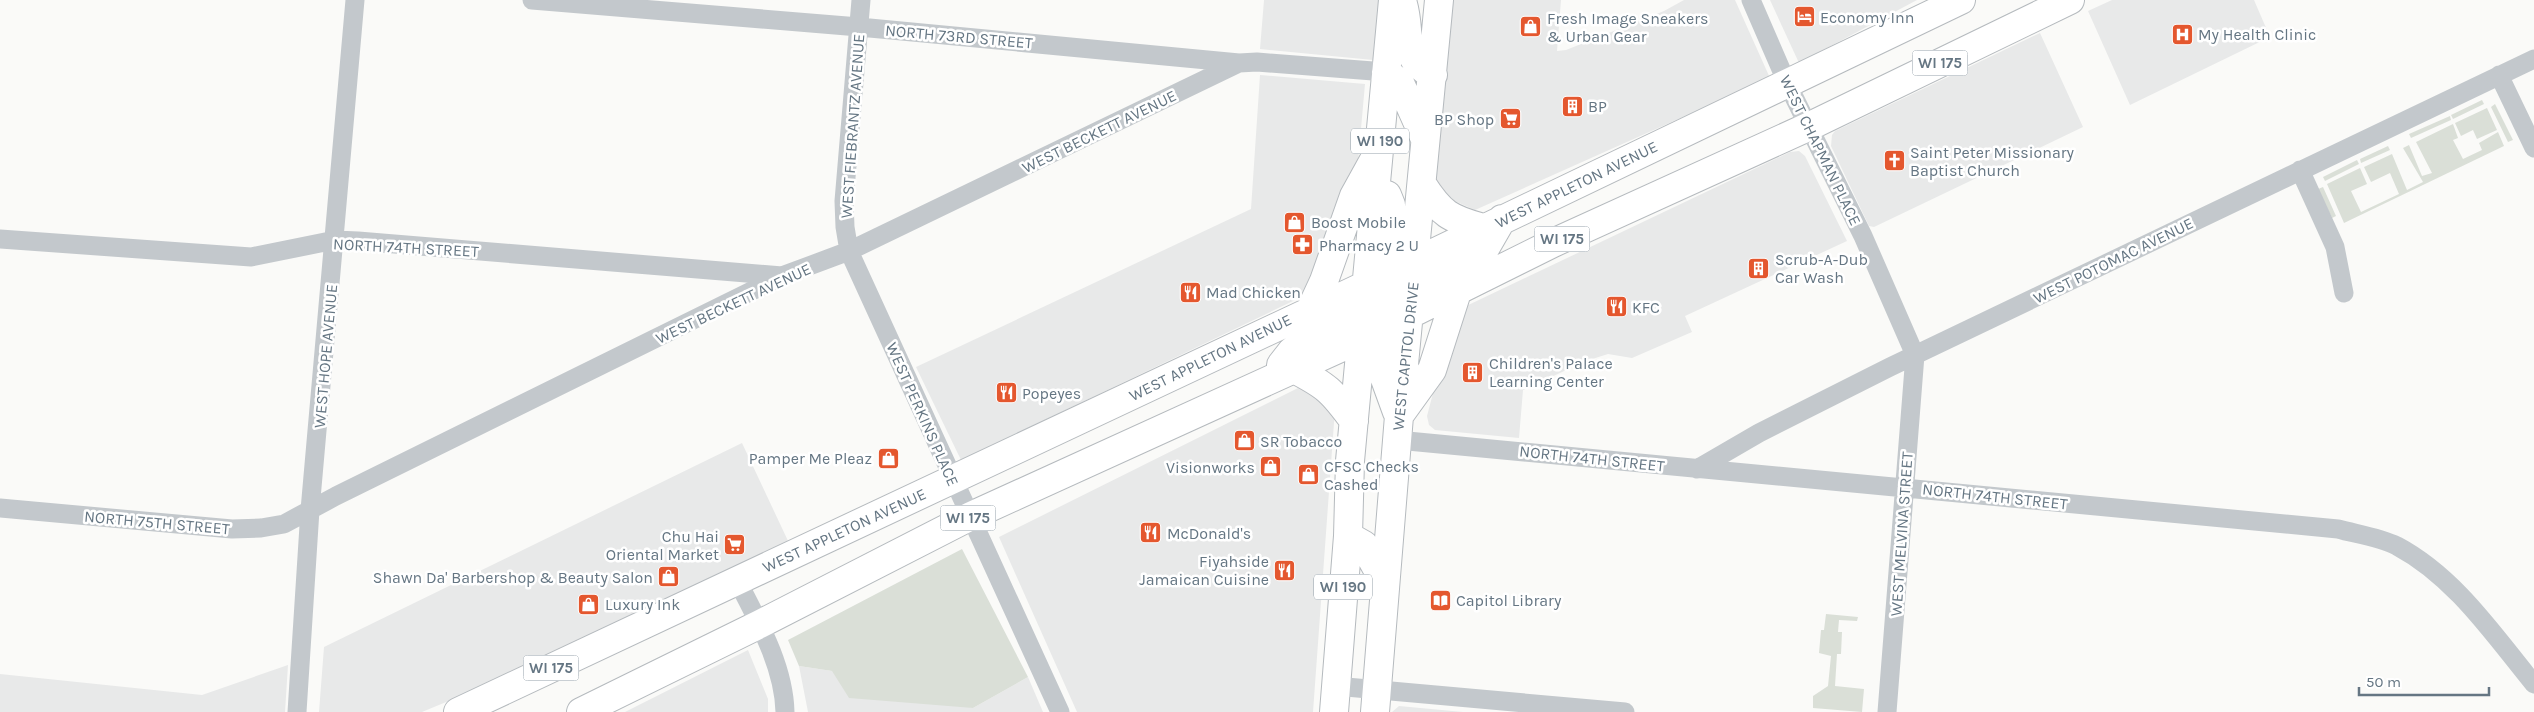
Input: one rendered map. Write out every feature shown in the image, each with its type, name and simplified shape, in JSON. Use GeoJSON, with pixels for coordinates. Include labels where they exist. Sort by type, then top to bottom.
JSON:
{"type":"FeatureCollection","features":[{"type":"Feature","properties":{"kind":"main road","name":"WI 190"},"geometry":{"type":"LineString","coordinates":[[1335,699],[1348,536],[1354,421],[1371,312],[1379,158],[1393,0]]}},
{"type":"Feature","properties":{"kind":"main road"},"geometry":{"type":"LineString","coordinates":[[1402,0],[1410,55],[1419,67],[1433,75]]}},
{"type":"Feature","properties":{"kind":"main road","name":"WEST CAPITOL DRIVE"},"geometry":{"type":"LineString","coordinates":[[1376,701],[1398,428],[1405,286],[1427,143],[1439,0]]}},
{"type":"Feature","properties":{"kind":"main road","name":"WEST APPLETON AVENUE"},"geometry":{"type":"LineString","coordinates":[[581,712],[760,624],[971,516],[1294,369],[1492,224],[1961,0]]}},
{"type":"Feature","properties":{"kind":"main road","name":"WEST APPLETON AVENUE"},"geometry":{"type":"LineString","coordinates":[[1405,286],[1457,292],[1553,242],[1810,126],[2070,0]]}},
{"type":"Feature","properties":{"kind":"main road"},"geometry":{"type":"LineString","coordinates":[[1386,72],[1400,83],[1427,143]]}},
{"type":"Feature","properties":{"kind":"main road"},"geometry":{"type":"LineString","coordinates":[[1267,381],[1292,351],[1371,312],[1405,286],[1379,158]]}},
{"type":"Feature","properties":{"kind":"main road"},"geometry":{"type":"LineString","coordinates":[[1311,309],[1324,281],[1354,196],[1379,158]]}},
{"type":"Feature","properties":{"kind":"main road"},"geometry":{"type":"LineString","coordinates":[[1422,184],[1437,206],[1450,218],[1492,224]]}},
{"type":"Feature","properties":{"kind":"main road"},"geometry":{"type":"LineString","coordinates":[[1398,428],[1432,370],[1457,292]]}},
{"type":"Feature","properties":{"kind":"main road","name":"WEST APPLETON AVENUE"},"geometry":{"type":"LineString","coordinates":[[458,712],[1311,309],[1371,312]]}},
{"type":"Feature","properties":{"kind":"main road"},"geometry":{"type":"LineString","coordinates":[[1371,312],[1381,368],[1398,428]]}},
{"type":"Feature","properties":{"kind":"main road"},"geometry":{"type":"LineString","coordinates":[[1294,369],[1324,385],[1336,396],[1354,421]]}},
{"type":"Feature","properties":{"kind":"main road"},"geometry":{"type":"LineString","coordinates":[[1348,536],[1364,545],[1385,583]]}},
{"type":"Feature","properties":{"kind":"street","name":"WEST HOPE AVENUE"},"geometry":{"type":"LineString","coordinates":[[297,712],[310,510],[355,0]]}},
{"type":"Feature","properties":{"kind":"street","name":"NORTH 73RD STREET"},"geometry":{"type":"LineString","coordinates":[[532,0],[859,26],[1239,63],[1257,62],[1386,72]]}},
{"type":"Feature","properties":{"kind":"street","name":"WEST FIEBRANTZ AVENUE"},"geometry":{"type":"LineString","coordinates":[[850,251],[845,227],[844,201],[861,0]]}},
{"type":"Feature","properties":{"kind":"street","name":"WEST CHAPMAN PLACE"},"geometry":{"type":"LineString","coordinates":[[1751,0],[1787,82],[1863,236],[1915,355]]}},
{"type":"Feature","properties":{"kind":"street","name":"WEST POTOMAC AVENUE"},"geometry":{"type":"LineString","coordinates":[[1697,469],[1759,433],[1915,355],[2534,59]]}},
{"type":"Feature","properties":{"kind":"street","name":"WEST BECKETT AVENUE"},"geometry":{"type":"LineString","coordinates":[[310,510],[782,276],[850,251],[1239,63]]}},
{"type":"Feature","properties":{"kind":"street"},"geometry":{"type":"LineString","coordinates":[[2499,75],[2534,148]]}},
{"type":"Feature","properties":{"kind":"street"},"geometry":{"type":"LineString","coordinates":[[2300,170],[2335,247],[2344,293]]}},
{"type":"Feature","properties":{"kind":"street","name":"NORTH 74TH STREET"},"geometry":{"type":"LineString","coordinates":[[0,239],[251,257],[335,240],[782,276]]}},
{"type":"Feature","properties":{"kind":"street","name":"WEST PERKINS PLACE"},"geometry":{"type":"LineString","coordinates":[[850,251],[952,479],[971,516],[1060,712]]}},
{"type":"Feature","properties":{"kind":"street","name":"WEST MELVINA STREET"},"geometry":{"type":"LineString","coordinates":[[1887,712],[1903,486],[1915,355]]}},
{"type":"Feature","properties":{"kind":"street","name":"NORTH 74TH STREET"},"geometry":{"type":"LineString","coordinates":[[1398,428],[1697,469],[1903,486],[2338,529],[2395,545],[2431,567],[2466,600],[2534,684]]}},
{"type":"Feature","properties":{"kind":"street","name":"NORTH 75TH STREET"},"geometry":{"type":"LineString","coordinates":[[0,508],[232,529],[261,528],[284,524],[310,510]]}},
{"type":"Feature","properties":{"kind":"street"},"geometry":{"type":"LineString","coordinates":[[737,580],[760,624],[784,691],[785,712]]}},
{"type":"Feature","properties":{"kind":"street"},"geometry":{"type":"LineString","coordinates":[[1335,699],[1625,712]]}},
{"type":"Feature","properties":{"kind":"shaded area"},"geometry":{"type":"Polygon","coordinates":[[[1264,0],[1379,0],[1373,60],[1260,49],[1264,0]]]}},
{"type":"Feature","properties":{"kind":"shaded area"},"geometry":{"type":"Polygon","coordinates":[[[1451,0],[1561,0],[1557,51],[1566,50],[1664,11],[1684,0],[1735,0],[1770,78],[1475,210],[1441,195],[1433,183],[1451,0]]]}},
{"type":"Feature","properties":{"kind":"shaded area"},"geometry":{"type":"Polygon","coordinates":[[[1770,0],[1917,0],[1799,63],[1770,0]]]}},
{"type":"Feature","properties":{"kind":"shaded area"},"geometry":{"type":"Polygon","coordinates":[[[2112,0],[2254,0],[2270,37],[2130,105],[2088,11],[2112,0]]]}},
{"type":"Feature","properties":{"kind":"shaded area"},"geometry":{"type":"Polygon","coordinates":[[[2040,33],[2083,127],[1874,227],[1869,226],[1831,146],[1832,135],[1835,131],[2040,33]]]}},
{"type":"Feature","properties":{"kind":"shaded area"},"geometry":{"type":"Polygon","coordinates":[[[1260,75],[1365,84],[1358,162],[1312,292],[961,460],[916,367],[1251,209],[1260,75]]]}},
{"type":"Feature","properties":{"kind":"shaded area"},"geometry":{"type":"Polygon","coordinates":[[[2482,100],[2484,104],[2453,119],[2451,115],[2482,100]]]}},
{"type":"Feature","properties":{"kind":"shaded area"},"geometry":{"type":"Polygon","coordinates":[[[2495,104],[2513,140],[2508,142],[2491,107],[2495,104]]]}},
{"type":"Feature","properties":{"kind":"shaded area"},"geometry":{"type":"Polygon","coordinates":[[[2487,108],[2497,130],[2477,139],[2473,130],[2461,136],[2455,123],[2487,108]]]}},
{"type":"Feature","properties":{"kind":"shaded area"},"geometry":{"type":"Polygon","coordinates":[[[2450,116],[2451,120],[2411,138],[2409,134],[2450,116]]]}},
{"type":"Feature","properties":{"kind":"shaded area"},"geometry":{"type":"Polygon","coordinates":[[[2453,124],[2458,138],[2453,140],[2463,159],[2482,150],[2479,143],[2498,132],[2504,146],[2344,223],[2327,184],[2360,168],[2367,184],[2351,191],[2361,212],[2399,194],[2390,173],[2371,182],[2364,167],[2392,154],[2407,190],[2423,182],[2403,148],[2409,145],[2422,176],[2432,173],[2416,142],[2453,124]]]}},
{"type":"Feature","properties":{"kind":"shaded area"},"geometry":{"type":"Polygon","coordinates":[[[2388,146],[2390,150],[2361,163],[2360,159],[2388,146]]]}},
{"type":"Feature","properties":{"kind":"shaded area"},"geometry":{"type":"Polygon","coordinates":[[[1799,151],[1805,156],[1847,241],[1685,316],[1692,332],[1632,358],[1608,354],[1586,361],[1523,390],[1519,438],[1435,430],[1429,425],[1427,416],[1453,317],[1462,308],[1790,152],[1799,151]]]}},
{"type":"Feature","properties":{"kind":"shaded area"},"geometry":{"type":"Polygon","coordinates":[[[2357,160],[2359,164],[2325,181],[2323,177],[2357,160]]]}},
{"type":"Feature","properties":{"kind":"shaded area"},"geometry":{"type":"Polygon","coordinates":[[[2323,187],[2336,216],[2332,218],[2318,189],[2323,187]]]}},
{"type":"Feature","properties":{"kind":"shaded area"},"geometry":{"type":"Polygon","coordinates":[[[1306,384],[1335,409],[1313,712],[1077,712],[999,537],[1306,384]]]}},
{"type":"Feature","properties":{"kind":"shaded area"},"geometry":{"type":"Polygon","coordinates":[[[742,443],[789,543],[557,656],[422,712],[319,712],[324,647],[742,443]]]}},
{"type":"Feature","properties":{"kind":"shaded area"},"geometry":{"type":"Polygon","coordinates":[[[962,549],[1028,677],[973,708],[849,698],[832,671],[799,666],[788,640],[962,549]]]}},
{"type":"Feature","properties":{"kind":"shaded area"},"geometry":{"type":"Polygon","coordinates":[[[1826,614],[1858,617],[1857,621],[1839,620],[1838,632],[1842,632],[1841,654],[1837,654],[1835,686],[1864,689],[1862,712],[1813,708],[1813,696],[1828,686],[1831,656],[1819,653],[1821,630],[1824,630],[1826,614]]]}},
{"type":"Feature","properties":{"kind":"shaded area"},"geometry":{"type":"Polygon","coordinates":[[[748,650],[768,699],[768,712],[625,712],[748,650]]]}},
{"type":"Feature","properties":{"kind":"shaded area"},"geometry":{"type":"Polygon","coordinates":[[[288,665],[285,712],[0,712],[0,674],[202,695],[288,665]]]}},
{"type":"Feature","properties":{"kind":"shaded area"},"geometry":{"type":"Polygon","coordinates":[[[799,666],[832,671],[973,708],[1028,677],[1043,712],[808,712],[799,666]]]}},
{"type":"Feature","properties":{"kind":"shaded area"},"geometry":{"type":"Polygon","coordinates":[[[1399,706],[1463,712],[1392,712],[1399,706]]]}},
{"type":"Feature","properties":{"kind":"place","name":"Economy Inn"},"geometry":{"type":"Point","coordinates":[1804,17]}},
{"type":"Feature","properties":{"kind":"place","name":"Fresh Image Sneakers & Urban Gear"},"geometry":{"type":"Point","coordinates":[1531,27]}},
{"type":"Feature","properties":{"kind":"place","name":"My Health Clinic"},"geometry":{"type":"Point","coordinates":[2182,34]}},
{"type":"Feature","properties":{"kind":"place","name":"BP"},"geometry":{"type":"Point","coordinates":[1572,106]}},
{"type":"Feature","properties":{"kind":"place","name":"BP Shop"},"geometry":{"type":"Point","coordinates":[1510,119]}},
{"type":"Feature","properties":{"kind":"place","name":"Saint Peter Missionary Baptist Church"},"geometry":{"type":"Point","coordinates":[1894,161]}},
{"type":"Feature","properties":{"kind":"place","name":"Boost Mobile"},"geometry":{"type":"Point","coordinates":[1295,222]}},
{"type":"Feature","properties":{"kind":"place","name":"Pharmacy 2 U"},"geometry":{"type":"Point","coordinates":[1303,245]}},
{"type":"Feature","properties":{"kind":"place","name":"Scrub-A-Dub Car Wash"},"geometry":{"type":"Point","coordinates":[1759,268]}},
{"type":"Feature","properties":{"kind":"place","name":"Mad Chicken"},"geometry":{"type":"Point","coordinates":[1190,292]}},
{"type":"Feature","properties":{"kind":"place","name":"KFC"},"geometry":{"type":"Point","coordinates":[1616,307]}},
{"type":"Feature","properties":{"kind":"place","name":"Children's Palace Learning Center"},"geometry":{"type":"Point","coordinates":[1473,372]}},
{"type":"Feature","properties":{"kind":"place","name":"Popeyes"},"geometry":{"type":"Point","coordinates":[1006,393]}},
{"type":"Feature","properties":{"kind":"place","name":"SR Tobacco"},"geometry":{"type":"Point","coordinates":[1244,441]}},
{"type":"Feature","properties":{"kind":"place","name":"Pamper Me Pleaz"},"geometry":{"type":"Point","coordinates":[888,458]}},
{"type":"Feature","properties":{"kind":"place","name":"Visionworks"},"geometry":{"type":"Point","coordinates":[1271,467]}},
{"type":"Feature","properties":{"kind":"place","name":"CFSC Checks Cashed"},"geometry":{"type":"Point","coordinates":[1308,475]}},
{"type":"Feature","properties":{"kind":"place","name":"McDonald's"},"geometry":{"type":"Point","coordinates":[1151,533]}},
{"type":"Feature","properties":{"kind":"place","name":"Chu Hai Oriental Market"},"geometry":{"type":"Point","coordinates":[735,545]}},
{"type":"Feature","properties":{"kind":"place","name":"Fiyahside Jamaican Cuisine"},"geometry":{"type":"Point","coordinates":[1285,570]}},
{"type":"Feature","properties":{"kind":"place","name":"Shawn Da' Barbershop & Beauty Salon"},"geometry":{"type":"Point","coordinates":[669,577]}},
{"type":"Feature","properties":{"kind":"place","name":"Capitol Library"},"geometry":{"type":"Point","coordinates":[1440,600]}},
{"type":"Feature","properties":{"kind":"place","name":"Luxury Ink"},"geometry":{"type":"Point","coordinates":[589,604]}}]}
